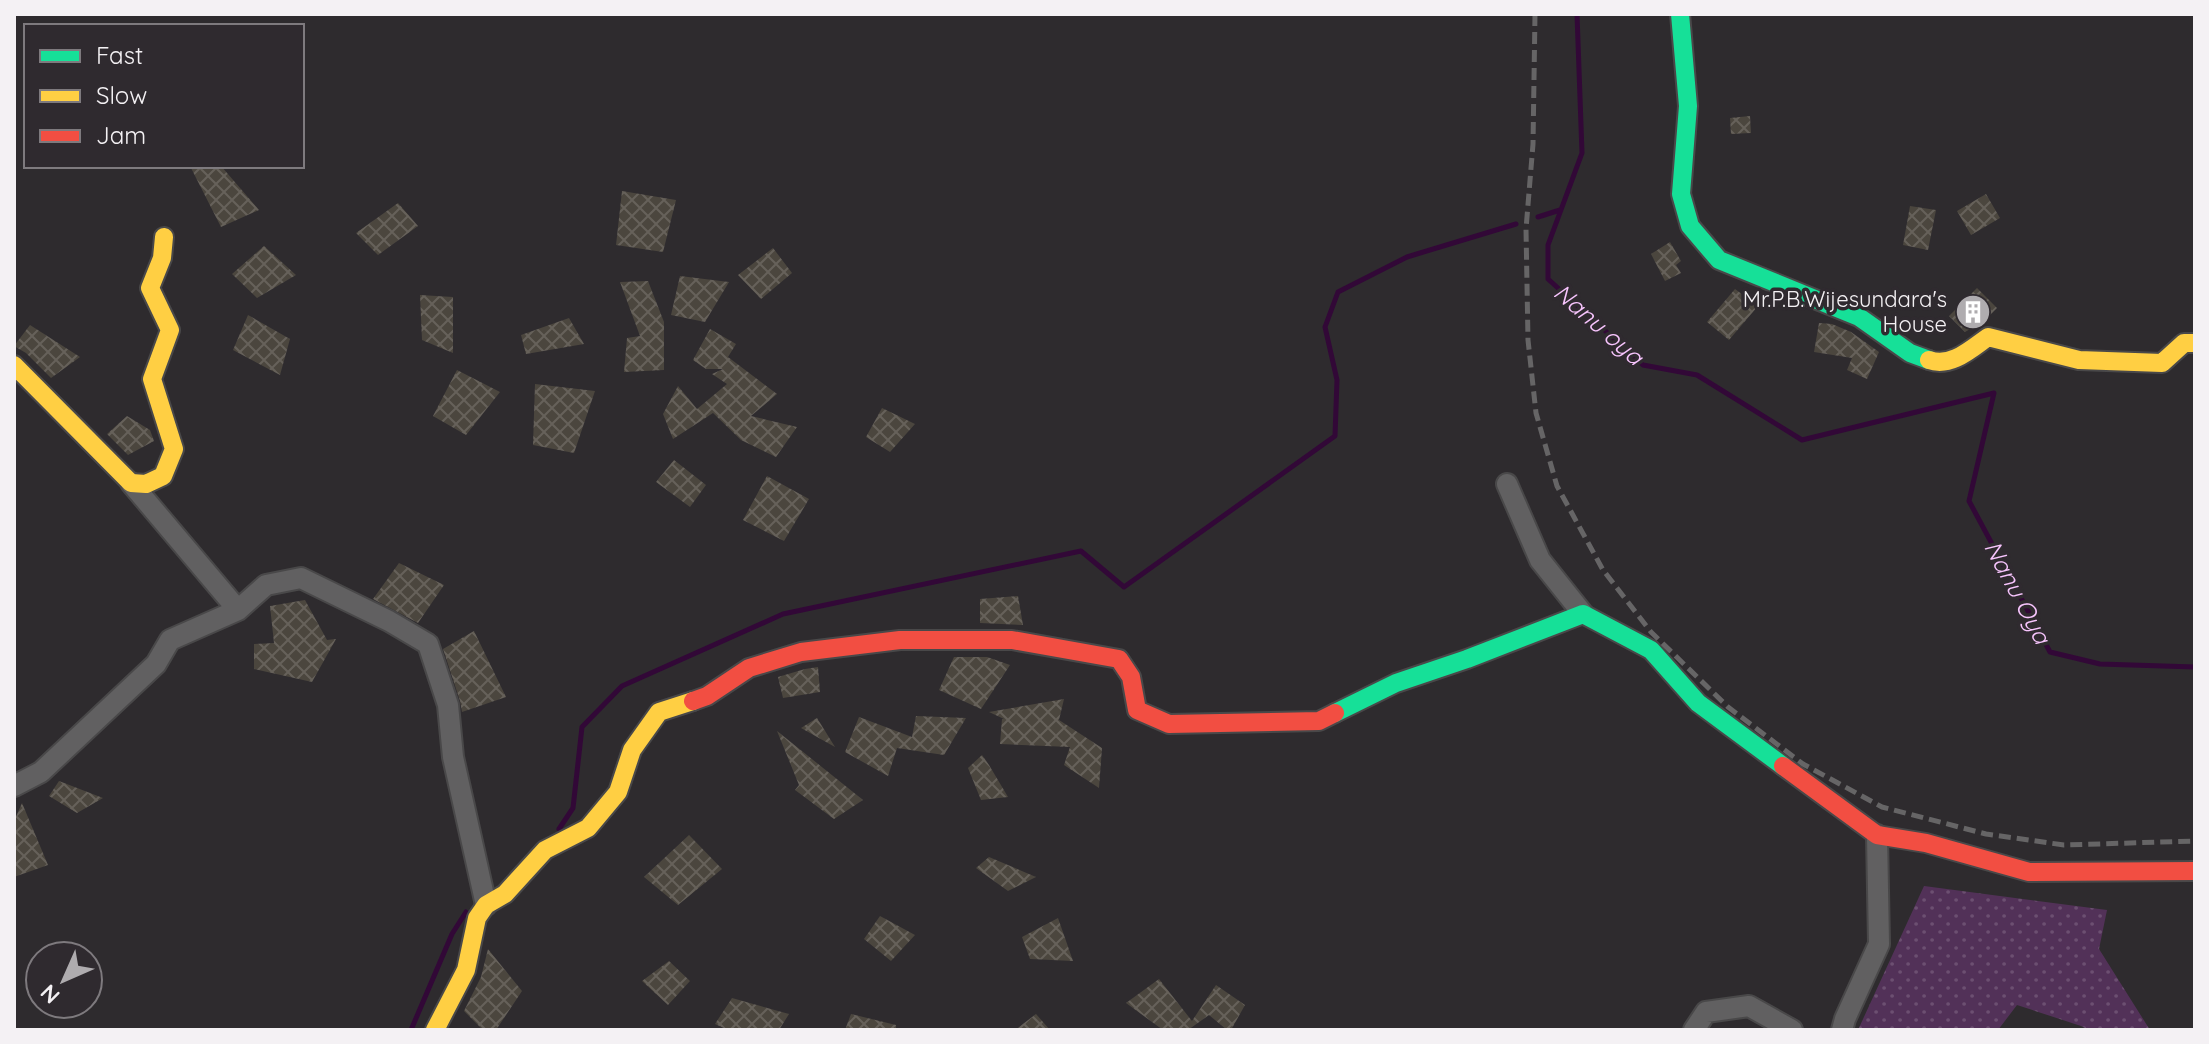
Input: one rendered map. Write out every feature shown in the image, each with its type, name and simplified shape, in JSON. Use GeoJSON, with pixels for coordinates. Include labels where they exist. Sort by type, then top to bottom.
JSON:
{"type":"FeatureCollection","features":[{"type":"Feature","properties":{"kind":"street"},"geometry":{"type":"LineString","coordinates":[[1680,14],[1688,106],[1681,194],[1690,226],[1719,260],[1859,317],[1910,353],[1937,363],[1956,359],[1988,337],[2079,360],[2162,363],[2184,343],[2195,343]]}},
{"type":"Feature","properties":{"kind":"street"},"geometry":{"type":"LineString","coordinates":[[131,483],[146,484],[163,476],[174,449],[152,379],[170,330],[150,288],[162,258],[164,237]]}},
{"type":"Feature","properties":{"kind":"street"},"geometry":{"type":"LineString","coordinates":[[14,365],[131,483],[238,610]]}},
{"type":"Feature","properties":{"kind":"street"},"geometry":{"type":"LineString","coordinates":[[1507,484],[1540,560],[1583,614],[1651,650],[1698,703],[1877,835],[1926,843],[2029,872],[2195,871]]}},
{"type":"Feature","properties":{"kind":"street"},"geometry":{"type":"LineString","coordinates":[[14,786],[41,772],[156,664],[170,640],[238,610],[266,585],[301,578],[389,621],[428,644],[448,705],[453,757],[486,905]]}},
{"type":"Feature","properties":{"kind":"street"},"geometry":{"type":"LineString","coordinates":[[435,1030],[466,970],[477,918],[486,905],[505,894],[545,850],[588,828],[618,792],[632,750],[659,712],[707,696],[749,668],[801,652],[900,640],[1012,640],[1119,659],[1131,677],[1137,710],[1169,724],[1319,721],[1396,683],[1583,614]]}},
{"type":"Feature","properties":{"kind":"street"},"geometry":{"type":"LineString","coordinates":[[1842,1030],[1879,944],[1877,835]]}},
{"type":"Feature","properties":{"kind":"street"},"geometry":{"type":"LineString","coordinates":[[1694,1030],[1706,1012],[1749,1006],[1792,1030]]}},
{"type":"Feature","properties":{"kind":"shaded area"},"geometry":{"type":"Polygon","coordinates":[[[1924,886],[2107,910],[2099,949],[2150,1030],[2089,1030],[2017,1005],[1998,1030],[1858,1030],[1924,886]]]}},
{"type":"Feature","properties":{"kind":"building"},"geometry":{"type":"Polygon","coordinates":[[[1750,116],[1751,133],[1731,134],[1730,118],[1750,116]]]}},
{"type":"Feature","properties":{"kind":"building"},"geometry":{"type":"Polygon","coordinates":[[[191,168],[223,168],[259,210],[221,227],[191,168]]]}},
{"type":"Feature","properties":{"kind":"building"},"geometry":{"type":"Polygon","coordinates":[[[622,191],[676,200],[663,252],[616,245],[622,191]]]}},
{"type":"Feature","properties":{"kind":"building"},"geometry":{"type":"Polygon","coordinates":[[[1986,194],[2000,218],[1971,235],[1957,211],[1986,194]]]}},
{"type":"Feature","properties":{"kind":"building"},"geometry":{"type":"Polygon","coordinates":[[[398,203],[418,226],[378,255],[356,233],[398,203]]]}},
{"type":"Feature","properties":{"kind":"building"},"geometry":{"type":"Polygon","coordinates":[[[1910,206],[1936,210],[1928,250],[1903,245],[1910,206]]]}},
{"type":"Feature","properties":{"kind":"building"},"geometry":{"type":"Polygon","coordinates":[[[1670,242],[1681,261],[1676,265],[1681,273],[1665,281],[1651,254],[1670,242]]]}},
{"type":"Feature","properties":{"kind":"building"},"geometry":{"type":"Polygon","coordinates":[[[264,246],[296,275],[257,298],[232,274],[264,246]]]}},
{"type":"Feature","properties":{"kind":"building"},"geometry":{"type":"Polygon","coordinates":[[[773,248],[792,273],[761,299],[738,275],[773,248]]]}},
{"type":"Feature","properties":{"kind":"building"},"geometry":{"type":"Polygon","coordinates":[[[680,276],[729,282],[705,322],[671,315],[680,276]]]}},
{"type":"Feature","properties":{"kind":"building"},"geometry":{"type":"Polygon","coordinates":[[[648,281],[664,322],[664,370],[624,372],[627,338],[640,336],[620,282],[648,281]]]}},
{"type":"Feature","properties":{"kind":"building","name":"Mr.P.B.Wijesundara's House"},"geometry":{"type":"Polygon","coordinates":[[[1977,288],[1997,308],[1984,321],[1965,332],[1949,316],[1977,288]]]}},
{"type":"Feature","properties":{"kind":"building"},"geometry":{"type":"Polygon","coordinates":[[[1735,289],[1758,306],[1729,340],[1707,322],[1735,289]]]}},
{"type":"Feature","properties":{"kind":"building"},"geometry":{"type":"Polygon","coordinates":[[[420,295],[453,297],[453,353],[422,340],[420,295]]]}},
{"type":"Feature","properties":{"kind":"building"},"geometry":{"type":"Polygon","coordinates":[[[248,315],[290,339],[280,375],[233,350],[248,315]]]}},
{"type":"Feature","properties":{"kind":"building"},"geometry":{"type":"Polygon","coordinates":[[[569,318],[584,344],[526,354],[521,335],[569,318]]]}},
{"type":"Feature","properties":{"kind":"building"},"geometry":{"type":"Polygon","coordinates":[[[1819,323],[1832,324],[1851,332],[1879,352],[1867,379],[1847,370],[1852,358],[1814,352],[1819,323]]]}},
{"type":"Feature","properties":{"kind":"building"},"geometry":{"type":"Polygon","coordinates":[[[30,325],[80,357],[51,378],[26,353],[14,346],[30,325]]]}},
{"type":"Feature","properties":{"kind":"building"},"geometry":{"type":"Polygon","coordinates":[[[710,329],[736,344],[728,357],[777,394],[751,416],[797,427],[776,457],[741,440],[713,413],[673,439],[663,414],[678,386],[697,409],[727,384],[712,374],[723,369],[706,369],[693,360],[710,329]]]}},
{"type":"Feature","properties":{"kind":"building"},"geometry":{"type":"Polygon","coordinates":[[[457,370],[500,392],[466,435],[433,416],[457,370]]]}},
{"type":"Feature","properties":{"kind":"building"},"geometry":{"type":"Polygon","coordinates":[[[535,384],[595,391],[574,453],[533,445],[535,384]]]}},
{"type":"Feature","properties":{"kind":"building"},"geometry":{"type":"Polygon","coordinates":[[[882,408],[915,424],[890,452],[866,437],[882,408]]]}},
{"type":"Feature","properties":{"kind":"building"},"geometry":{"type":"Polygon","coordinates":[[[127,416],[150,430],[154,441],[128,455],[107,434],[127,416]]]}},
{"type":"Feature","properties":{"kind":"building"},"geometry":{"type":"Polygon","coordinates":[[[674,460],[706,485],[690,507],[656,482],[674,460]]]}},
{"type":"Feature","properties":{"kind":"building"},"geometry":{"type":"Polygon","coordinates":[[[767,476],[809,499],[784,541],[743,520],[767,476]]]}},
{"type":"Feature","properties":{"kind":"building"},"geometry":{"type":"Polygon","coordinates":[[[399,563],[444,585],[418,623],[373,599],[399,563]]]}},
{"type":"Feature","properties":{"kind":"building"},"geometry":{"type":"Polygon","coordinates":[[[1018,596],[1023,625],[980,623],[980,599],[1018,596]]]}},
{"type":"Feature","properties":{"kind":"building"},"geometry":{"type":"Polygon","coordinates":[[[305,600],[327,640],[336,639],[312,682],[254,669],[254,644],[274,643],[270,606],[305,600]]]}},
{"type":"Feature","properties":{"kind":"building"},"geometry":{"type":"Polygon","coordinates":[[[474,631],[506,697],[462,712],[443,649],[474,631]]]}},
{"type":"Feature","properties":{"kind":"building"},"geometry":{"type":"Polygon","coordinates":[[[954,657],[987,657],[1010,665],[981,709],[939,690],[954,657]]]}},
{"type":"Feature","properties":{"kind":"building"},"geometry":{"type":"Polygon","coordinates":[[[818,667],[820,692],[783,698],[778,677],[818,667]]]}},
{"type":"Feature","properties":{"kind":"building"},"geometry":{"type":"Polygon","coordinates":[[[1064,699],[1059,720],[1102,748],[1099,788],[1064,765],[1070,747],[1000,744],[1004,719],[989,712],[1064,699]]]}},
{"type":"Feature","properties":{"kind":"building"},"geometry":{"type":"Polygon","coordinates":[[[916,716],[966,718],[944,755],[897,748],[888,776],[845,752],[859,717],[912,737],[916,716]]]}},
{"type":"Feature","properties":{"kind":"building"},"geometry":{"type":"Polygon","coordinates":[[[817,718],[835,747],[801,728],[817,718]]]}},
{"type":"Feature","properties":{"kind":"building"},"geometry":{"type":"Polygon","coordinates":[[[777,731],[863,800],[834,819],[795,790],[799,785],[777,731]]]}},
{"type":"Feature","properties":{"kind":"building"},"geometry":{"type":"Polygon","coordinates":[[[982,755],[1008,797],[981,800],[968,768],[982,755]]]}},
{"type":"Feature","properties":{"kind":"building"},"geometry":{"type":"Polygon","coordinates":[[[59,781],[103,798],[77,813],[49,796],[59,781]]]}},
{"type":"Feature","properties":{"kind":"building"},"geometry":{"type":"Polygon","coordinates":[[[22,803],[48,865],[14,877],[14,821],[22,803]]]}},
{"type":"Feature","properties":{"kind":"building"},"geometry":{"type":"Polygon","coordinates":[[[689,835],[722,869],[678,905],[644,877],[689,835]]]}},
{"type":"Feature","properties":{"kind":"building"},"geometry":{"type":"Polygon","coordinates":[[[989,857],[1036,877],[1008,891],[976,868],[989,857]]]}},
{"type":"Feature","properties":{"kind":"building"},"geometry":{"type":"Polygon","coordinates":[[[880,916],[915,935],[891,961],[864,939],[880,916]]]}},
{"type":"Feature","properties":{"kind":"building"},"geometry":{"type":"Polygon","coordinates":[[[1058,918],[1073,961],[1030,959],[1022,937],[1058,918]]]}},
{"type":"Feature","properties":{"kind":"building"},"geometry":{"type":"Polygon","coordinates":[[[488,949],[522,991],[496,1030],[483,1030],[464,1011],[481,977],[488,949]]]}},
{"type":"Feature","properties":{"kind":"building"},"geometry":{"type":"Polygon","coordinates":[[[669,961],[690,981],[668,1005],[642,981],[669,961]]]}},
{"type":"Feature","properties":{"kind":"building"},"geometry":{"type":"Polygon","coordinates":[[[1159,979],[1192,1021],[1216,985],[1245,1005],[1231,1030],[1209,1015],[1188,1030],[1163,1030],[1126,1003],[1159,979]]]}},
{"type":"Feature","properties":{"kind":"building"},"geometry":{"type":"Polygon","coordinates":[[[732,998],[789,1014],[779,1030],[728,1030],[715,1024],[732,998]]]}},
{"type":"Feature","properties":{"kind":"building"},"geometry":{"type":"Polygon","coordinates":[[[851,1014],[896,1025],[896,1030],[845,1030],[851,1014]]]}},
{"type":"Feature","properties":{"kind":"building"},"geometry":{"type":"Polygon","coordinates":[[[1036,1014],[1050,1030],[1015,1030],[1036,1014]]]}},
{"type":"Feature","properties":{"kind":"waterway","name":"Nanu oya"},"geometry":{"type":"LineString","coordinates":[[1577,14],[1582,153],[1548,245],[1548,279],[1643,365],[1697,375],[1802,440],[1994,393],[1969,501],[2050,652],[2100,664],[2195,667]]}},
{"type":"Feature","properties":{"kind":"waterway"},"geometry":{"type":"LineString","coordinates":[[1538,217],[1560,210]]}},
{"type":"Feature","properties":{"kind":"waterway"},"geometry":{"type":"LineString","coordinates":[[559,829],[573,808],[582,727],[622,686],[783,614],[1081,551],[1124,587],[1335,436],[1337,380],[1325,327],[1338,292],[1407,257],[1516,224]]}},
{"type":"Feature","properties":{"kind":"waterway"},"geometry":{"type":"LineString","coordinates":[[411,1030],[452,934],[466,912]]}},
{"type":"Feature","properties":{"kind":"railway"},"geometry":{"type":"LineString","coordinates":[[1535,14],[1533,144],[1526,229],[1528,340],[1536,413],[1557,486],[1603,570],[1651,632],[1728,707],[1803,764],[1882,807],[1986,834],[2064,845],[2195,841]]}},
{"type":"Feature","properties":{"kind":"traffic: fast"},"geometry":{"type":"LineString","coordinates":[[1680,14],[1688,106],[1681,194],[1690,226],[1719,260],[1859,317],[1910,353],[1929,360]]}},
{"type":"Feature","properties":{"kind":"traffic: fast"},"geometry":{"type":"LineString","coordinates":[[1335,713],[1396,683],[1583,614],[1651,650],[1698,703],[1783,766]]}},
{"type":"Feature","properties":{"kind":"traffic: slow"},"geometry":{"type":"LineString","coordinates":[[14,365],[131,483],[146,484],[163,476],[174,449],[152,379],[170,330],[150,288],[162,258],[164,237]]}},
{"type":"Feature","properties":{"kind":"traffic: slow"},"geometry":{"type":"LineString","coordinates":[[1929,360],[1953,359],[1988,337],[2079,360],[2162,363],[2184,343],[2195,343]]}},
{"type":"Feature","properties":{"kind":"traffic: slow"},"geometry":{"type":"LineString","coordinates":[[435,1030],[466,970],[477,918],[486,905],[505,894],[545,850],[588,828],[618,792],[632,750],[659,712],[693,701]]}},
{"type":"Feature","properties":{"kind":"traffic: jam"},"geometry":{"type":"LineString","coordinates":[[693,701],[707,696],[749,668],[801,652],[900,640],[1012,640],[1119,659],[1131,677],[1137,710],[1169,724],[1319,721],[1335,713]]}},
{"type":"Feature","properties":{"kind":"traffic: jam"},"geometry":{"type":"LineString","coordinates":[[1783,766],[1877,835],[1926,843],[2029,872],[2195,871]]}},
{"type":"Feature","properties":{"kind":"place","name":"Mr.P.B.Wijesundara's House"},"geometry":{"type":"Point","coordinates":[1973,312]}},
{"type":"Feature","properties":{"kind":"water label","name":"Nanu Oya"},"geometry":{"type":"Point","coordinates":[2018,592]}}]}
